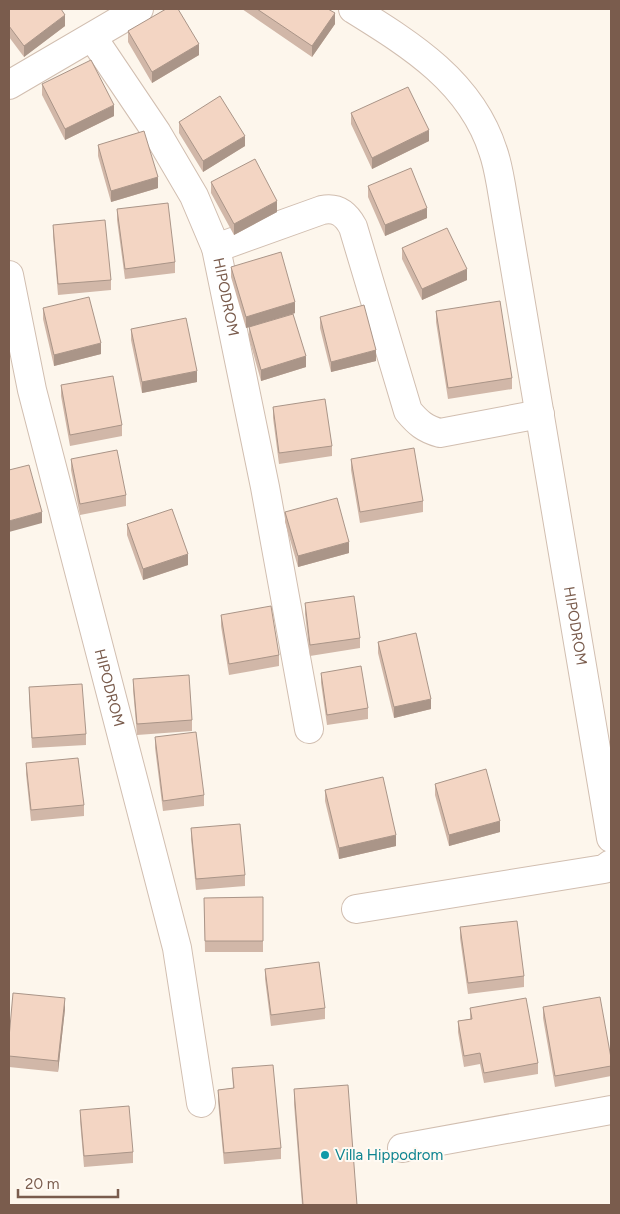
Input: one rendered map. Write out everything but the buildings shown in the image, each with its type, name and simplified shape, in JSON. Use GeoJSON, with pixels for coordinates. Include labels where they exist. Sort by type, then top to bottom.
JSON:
{"type":"FeatureCollection","features":[{"type":"Feature","properties":{"kind":"street"},"geometry":{"type":"LineString","coordinates":[[9,85],[93,38],[139,9]]}},
{"type":"Feature","properties":{"kind":"street","name":"HIPODROM"},"geometry":{"type":"LineString","coordinates":[[353,9],[405,41],[434,64],[460,90],[476,115],[493,150],[501,185],[611,838]]}},
{"type":"Feature","properties":{"kind":"street","name":"HIPODROM"},"geometry":{"type":"LineString","coordinates":[[93,38],[157,133],[194,196],[216,248],[265,487],[309,729]]}},
{"type":"Feature","properties":{"kind":"street","name":"HIPODROM"},"geometry":{"type":"LineString","coordinates":[[216,248],[322,210],[337,210],[349,220],[353,227],[408,411],[416,421],[427,430],[440,432],[540,414]]}},
{"type":"Feature","properties":{"kind":"street","name":"HIPODROM"},"geometry":{"type":"LineString","coordinates":[[9,275],[32,390],[177,948],[202,1103]]}},
{"type":"Feature","properties":{"kind":"street"},"geometry":{"type":"LineString","coordinates":[[356,909],[604,869],[611,864]]}},
{"type":"Feature","properties":{"kind":"street"},"geometry":{"type":"LineString","coordinates":[[402,1148],[611,1110]]}},
{"type":"Feature","properties":{"kind":"place","name":"Villa Hippodrom"},"geometry":{"type":"Point","coordinates":[325,1155]}}]}
